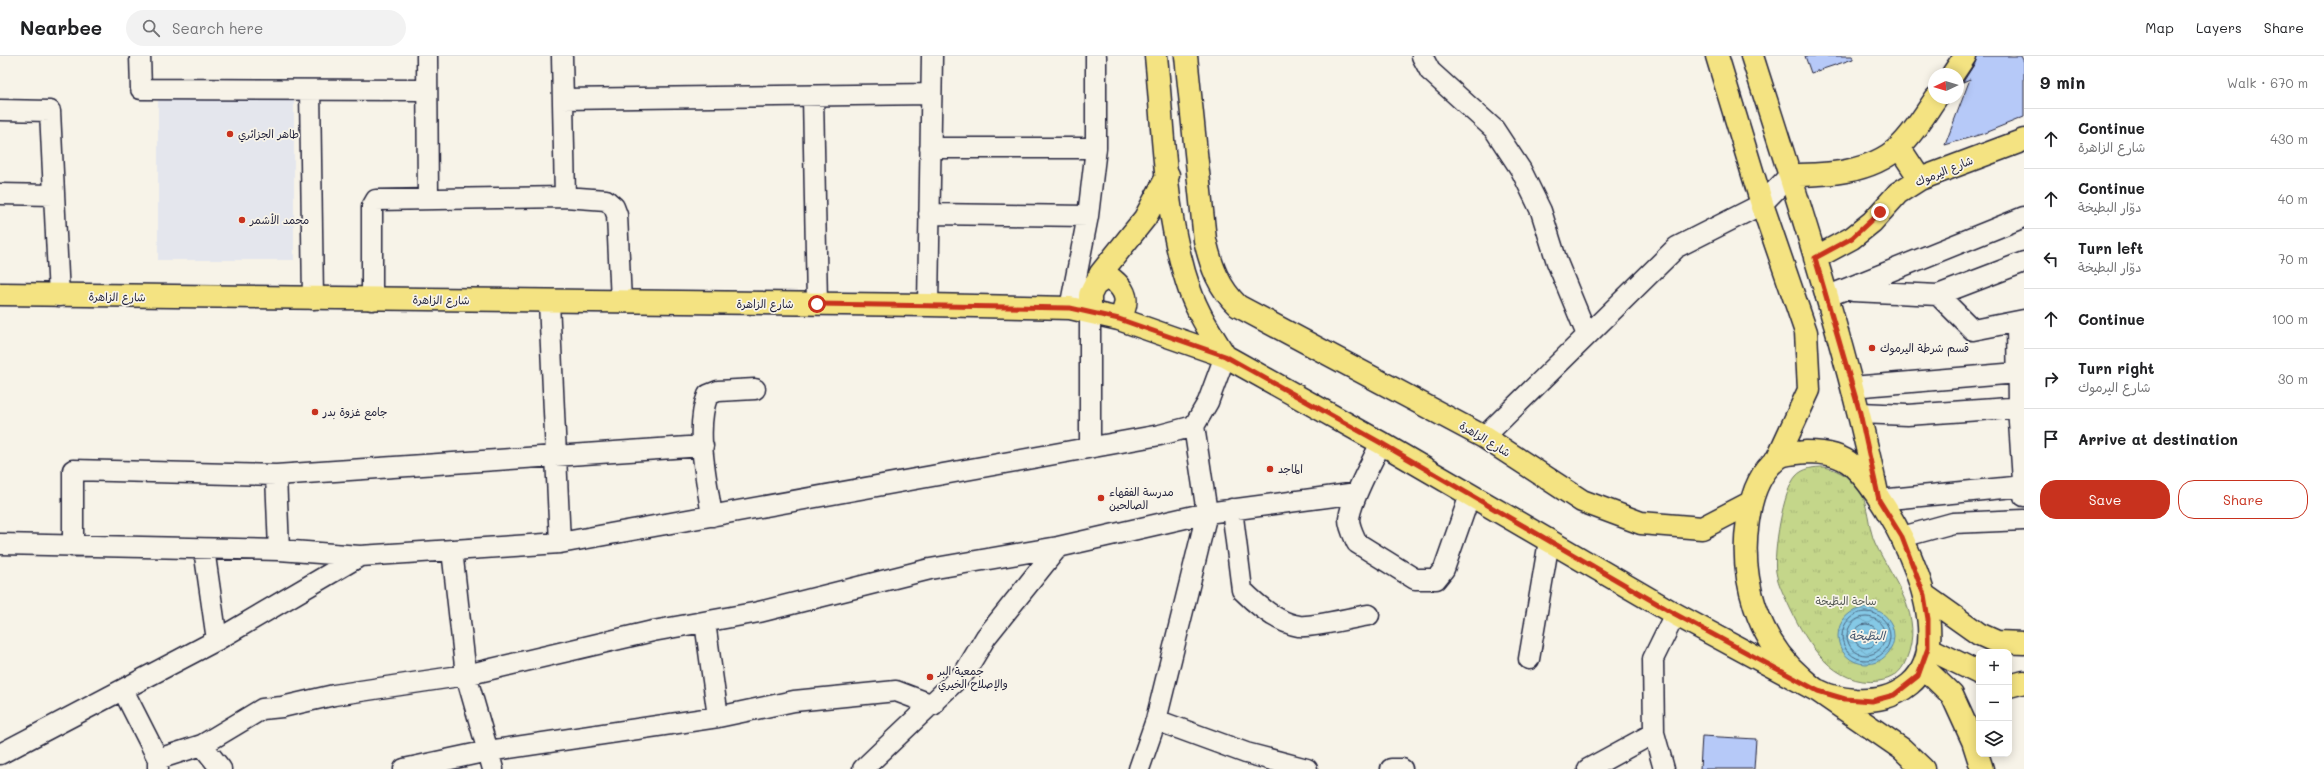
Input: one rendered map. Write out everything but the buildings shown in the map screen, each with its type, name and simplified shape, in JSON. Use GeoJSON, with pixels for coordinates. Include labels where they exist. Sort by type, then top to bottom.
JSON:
{"type":"FeatureCollection","features":[{"type":"Feature","properties":{"kind":"main road"},"geometry":{"type":"LineString","coordinates":[[1156,56],[1176,238],[1191,292],[1200,314],[1225,356]]}},
{"type":"Feature","properties":{"kind":"main road","name":"شارع الزاهرة"},"geometry":{"type":"LineString","coordinates":[[1186,56],[1206,240],[1214,271],[1228,297],[1238,306],[1484,437],[1582,501],[1641,524],[1702,528],[1750,503]]}},
{"type":"Feature","properties":{"kind":"main road"},"geometry":{"type":"LineString","coordinates":[[1717,56],[1762,204],[1806,332],[1809,390],[1778,457],[1766,471],[1750,503],[1746,535],[1746,568],[1758,616],[1770,640],[1786,662],[1818,691],[1902,749],[1923,769]]}},
{"type":"Feature","properties":{"kind":"main road"},"geometry":{"type":"LineString","coordinates":[[1752,56],[1790,175],[1860,413],[1879,500]]}},
{"type":"Feature","properties":{"kind":"main road"},"geometry":{"type":"LineString","coordinates":[[1957,68],[1966,56]]}},
{"type":"Feature","properties":{"kind":"main road"},"geometry":{"type":"LineString","coordinates":[[1790,175],[1846,172],[1883,159],[1899,147],[1910,135],[1932,104]]}},
{"type":"Feature","properties":{"kind":"main road","name":"شارع اليرموك"},"geometry":{"type":"LineString","coordinates":[[1815,258],[1852,238],[1872,222],[1898,193],[1920,179],[2024,140]]}},
{"type":"Feature","properties":{"kind":"main road"},"geometry":{"type":"LineString","coordinates":[[1899,147],[1920,179]]}},
{"type":"Feature","properties":{"kind":"main road"},"geometry":{"type":"LineString","coordinates":[[1080,310],[1101,273],[1145,218],[1168,175]]}},
{"type":"Feature","properties":{"kind":"main road"},"geometry":{"type":"LineString","coordinates":[[1095,285],[1104,279],[1112,279],[1122,287],[1125,294],[1125,307],[1119,319]]}},
{"type":"Feature","properties":{"kind":"main road","name":"شارع الزاهرة"},"geometry":{"type":"LineString","coordinates":[[0,294],[372,300],[928,305],[1080,310],[1119,319],[1225,356],[1381,443],[1675,614],[1818,691]]}},
{"type":"Feature","properties":{"kind":"main road"},"geometry":{"type":"LineString","coordinates":[[1778,457],[1807,452],[1836,455],[1851,464],[1879,500],[1902,537],[1924,595],[1928,619],[1926,657],[1911,683],[1894,695],[1872,701],[1845,699],[1818,691]]}},
{"type":"Feature","properties":{"kind":"main road"},"geometry":{"type":"LineString","coordinates":[[1924,595],[1979,634],[1997,642],[2024,643]]}},
{"type":"Feature","properties":{"kind":"main road"},"geometry":{"type":"LineString","coordinates":[[1926,657],[1976,672]]}},
{"type":"Feature","properties":{"kind":"main road"},"geometry":{"type":"LineString","coordinates":[[1926,657],[1952,695],[1973,741],[1982,769]]}},
{"type":"Feature","properties":{"kind":"main road"},"geometry":{"type":"LineString","coordinates":[[2012,679],[2024,681]]}},
{"type":"Feature","properties":{"kind":"main road"},"geometry":{"type":"LineString","coordinates":[[2012,685],[2024,681]]}},
{"type":"Feature","properties":{"kind":"main road"},"geometry":{"type":"LineString","coordinates":[[1973,741],[1978,721]]}},
{"type":"Feature","properties":{"kind":"street"},"geometry":{"type":"LineString","coordinates":[[140,56],[141,89],[428,90]]}},
{"type":"Feature","properties":{"kind":"street"},"geometry":{"type":"LineString","coordinates":[[427,56],[428,199]]}},
{"type":"Feature","properties":{"kind":"street"},"geometry":{"type":"LineString","coordinates":[[562,56],[565,197]]}},
{"type":"Feature","properties":{"kind":"street"},"geometry":{"type":"LineString","coordinates":[[928,305],[932,56]]}},
{"type":"Feature","properties":{"kind":"street"},"geometry":{"type":"LineString","coordinates":[[1090,447],[1080,310],[1088,216],[1096,148],[1096,56]]}},
{"type":"Feature","properties":{"kind":"street"},"geometry":{"type":"LineString","coordinates":[[1422,56],[1430,71],[1494,129],[1521,170],[1541,212],[1556,262],[1587,335]]}},
{"type":"Feature","properties":{"kind":"street"},"geometry":{"type":"LineString","coordinates":[[310,90],[313,299]]}},
{"type":"Feature","properties":{"kind":"street"},"geometry":{"type":"LineString","coordinates":[[563,99],[931,94]]}},
{"type":"Feature","properties":{"kind":"street"},"geometry":{"type":"LineString","coordinates":[[813,96],[817,304]]}},
{"type":"Feature","properties":{"kind":"street"},"geometry":{"type":"LineString","coordinates":[[0,110],[50,111],[59,296]]}},
{"type":"Feature","properties":{"kind":"street"},"geometry":{"type":"LineString","coordinates":[[930,148],[1096,148]]}},
{"type":"Feature","properties":{"kind":"street"},"geometry":{"type":"LineString","coordinates":[[1484,437],[1677,247],[1762,204],[1790,175]]}},
{"type":"Feature","properties":{"kind":"street"},"geometry":{"type":"LineString","coordinates":[[0,194],[53,195]]}},
{"type":"Feature","properties":{"kind":"street"},"geometry":{"type":"LineString","coordinates":[[372,300],[372,207],[376,200],[565,197],[606,200],[614,207],[617,215],[621,302]]}},
{"type":"Feature","properties":{"kind":"street"},"geometry":{"type":"LineString","coordinates":[[929,214],[1088,216]]}},
{"type":"Feature","properties":{"kind":"street"},"geometry":{"type":"LineString","coordinates":[[1826,297],[1847,290],[2024,217]]}},
{"type":"Feature","properties":{"kind":"street"},"geometry":{"type":"LineString","coordinates":[[1847,290],[1938,295],[2024,262]]}},
{"type":"Feature","properties":{"kind":"street"},"geometry":{"type":"LineString","coordinates":[[1879,500],[2024,489],[2021,407],[2017,373],[2020,321],[1973,330],[1938,295]]}},
{"type":"Feature","properties":{"kind":"street"},"geometry":{"type":"LineString","coordinates":[[549,302],[560,543]]}},
{"type":"Feature","properties":{"kind":"street"},"geometry":{"type":"LineString","coordinates":[[1139,769],[1156,720],[1207,513],[1194,426],[1208,402],[1225,356]]}},
{"type":"Feature","properties":{"kind":"street"},"geometry":{"type":"LineString","coordinates":[[1852,387],[2017,373]]}},
{"type":"Feature","properties":{"kind":"street"},"geometry":{"type":"LineString","coordinates":[[712,516],[703,446],[703,407],[708,395],[718,391],[755,389]]}},
{"type":"Feature","properties":{"kind":"street"},"geometry":{"type":"LineString","coordinates":[[1860,413],[1908,415],[2021,407]]}},
{"type":"Feature","properties":{"kind":"street"},"geometry":{"type":"LineString","coordinates":[[0,544],[279,550],[360,556],[560,543],[1160,435],[1194,426]]}},
{"type":"Feature","properties":{"kind":"street"},"geometry":{"type":"LineString","coordinates":[[1381,443],[1357,493],[1349,519],[1352,534],[1357,543],[1415,579],[1436,579],[1444,569],[1470,495]]}},
{"type":"Feature","properties":{"kind":"street"},"geometry":{"type":"LineString","coordinates":[[73,546],[73,470],[276,475],[703,446]]}},
{"type":"Feature","properties":{"kind":"street"},"geometry":{"type":"LineString","coordinates":[[276,475],[279,550]]}},
{"type":"Feature","properties":{"kind":"street"},"geometry":{"type":"LineString","coordinates":[[123,690],[158,764],[202,745],[262,709],[334,695],[466,676],[653,631],[759,612],[930,569],[1058,547],[1207,513],[1357,493]]}},
{"type":"Feature","properties":{"kind":"street"},"geometry":{"type":"LineString","coordinates":[[1232,510],[1242,590],[1251,600],[1284,623],[1300,627],[1369,615]]}},
{"type":"Feature","properties":{"kind":"street"},"geometry":{"type":"LineString","coordinates":[[1902,537],[1953,523],[2024,520]]}},
{"type":"Feature","properties":{"kind":"street"},"geometry":{"type":"LineString","coordinates":[[1529,660],[1549,541]]}},
{"type":"Feature","properties":{"kind":"street"},"geometry":{"type":"LineString","coordinates":[[863,769],[933,705],[965,672],[986,636],[1058,547]]}},
{"type":"Feature","properties":{"kind":"street"},"geometry":{"type":"LineString","coordinates":[[204,549],[217,640]]}},
{"type":"Feature","properties":{"kind":"street"},"geometry":{"type":"LineString","coordinates":[[452,550],[466,676],[490,760]]}},
{"type":"Feature","properties":{"kind":"street"},"geometry":{"type":"LineString","coordinates":[[0,754],[217,640],[360,556]]}},
{"type":"Feature","properties":{"kind":"street"},"geometry":{"type":"LineString","coordinates":[[1664,769],[1654,733],[1653,659],[1675,614]]}},
{"type":"Feature","properties":{"kind":"street"},"geometry":{"type":"LineString","coordinates":[[705,622],[718,717]]}},
{"type":"Feature","properties":{"kind":"street"},"geometry":{"type":"LineString","coordinates":[[404,769],[490,760],[718,717],[794,701],[896,691],[933,705]]}},
{"type":"Feature","properties":{"kind":"street"},"geometry":{"type":"LineString","coordinates":[[1156,720],[1246,753],[1307,769]]}},
{"type":"Feature","properties":{"kind":"street"},"geometry":{"type":"LineString","coordinates":[[1588,769],[1654,733]]}},
{"type":"Feature","properties":{"kind":"street"},"geometry":{"type":"LineString","coordinates":[[202,745],[221,769]]}},
{"type":"Feature","properties":{"kind":"street"},"geometry":{"type":"LineString","coordinates":[[1391,769],[1402,769]]}},
{"type":"Feature","properties":{"kind":"shaded area"},"geometry":{"type":"Polygon","coordinates":[[[158,93],[294,94],[294,260],[158,260],[158,93]]]}},
{"type":"Feature","properties":{"kind":"green space","name":"ساحة البطّيخة"},"geometry":{"type":"Polygon","coordinates":[[[1824,467],[1843,474],[1851,480],[1862,494],[1875,543],[1905,600],[1910,614],[1912,628],[1911,644],[1906,660],[1896,675],[1884,680],[1863,681],[1848,677],[1836,670],[1824,660],[1814,648],[1797,622],[1777,577],[1775,563],[1780,522],[1791,483],[1802,471],[1824,467]]]}},
{"type":"Feature","properties":{"kind":"water","name":"البطّيخة"},"geometry":{"type":"Polygon","coordinates":[[[1866,608],[1881,613],[1889,621],[1894,636],[1889,651],[1881,659],[1866,664],[1851,659],[1843,651],[1838,636],[1843,621],[1851,613],[1866,608]]]}},
{"type":"Feature","properties":{"kind":"place","name":"طاهر الجزائري"},"geometry":{"type":"Point","coordinates":[230,134]}},
{"type":"Feature","properties":{"kind":"place","name":"محمد الأشمر"},"geometry":{"type":"Point","coordinates":[242,220]}},
{"type":"Feature","properties":{"kind":"place","name":"قسم شرطة اليرموك"},"geometry":{"type":"Point","coordinates":[1872,348]}},
{"type":"Feature","properties":{"kind":"place","name":"جامع غزوة بدر"},"geometry":{"type":"Point","coordinates":[315,412]}},
{"type":"Feature","properties":{"kind":"place","name":"الماجد"},"geometry":{"type":"Point","coordinates":[1270,469]}},
{"type":"Feature","properties":{"kind":"place","name":"مدرسة الفقهاء الصالحين"},"geometry":{"type":"Point","coordinates":[1101,498]}},
{"type":"Feature","properties":{"kind":"place","name":"جمعية البر والإصلاح الخيري"},"geometry":{"type":"Point","coordinates":[930,677]}},
{"type":"Feature","properties":{"kind":"route"},"geometry":{"type":"LineString","coordinates":[[817,304],[1070,308],[1119,319],[1225,356],[1381,443],[1675,614],[1818,691],[1839,698],[1872,701],[1894,695],[1904,689],[1918,676],[1923,666],[1928,648],[1928,619],[1924,595],[1902,537],[1879,500],[1860,413],[1815,258],[1852,238],[1872,222],[1880,212]]}}]}
